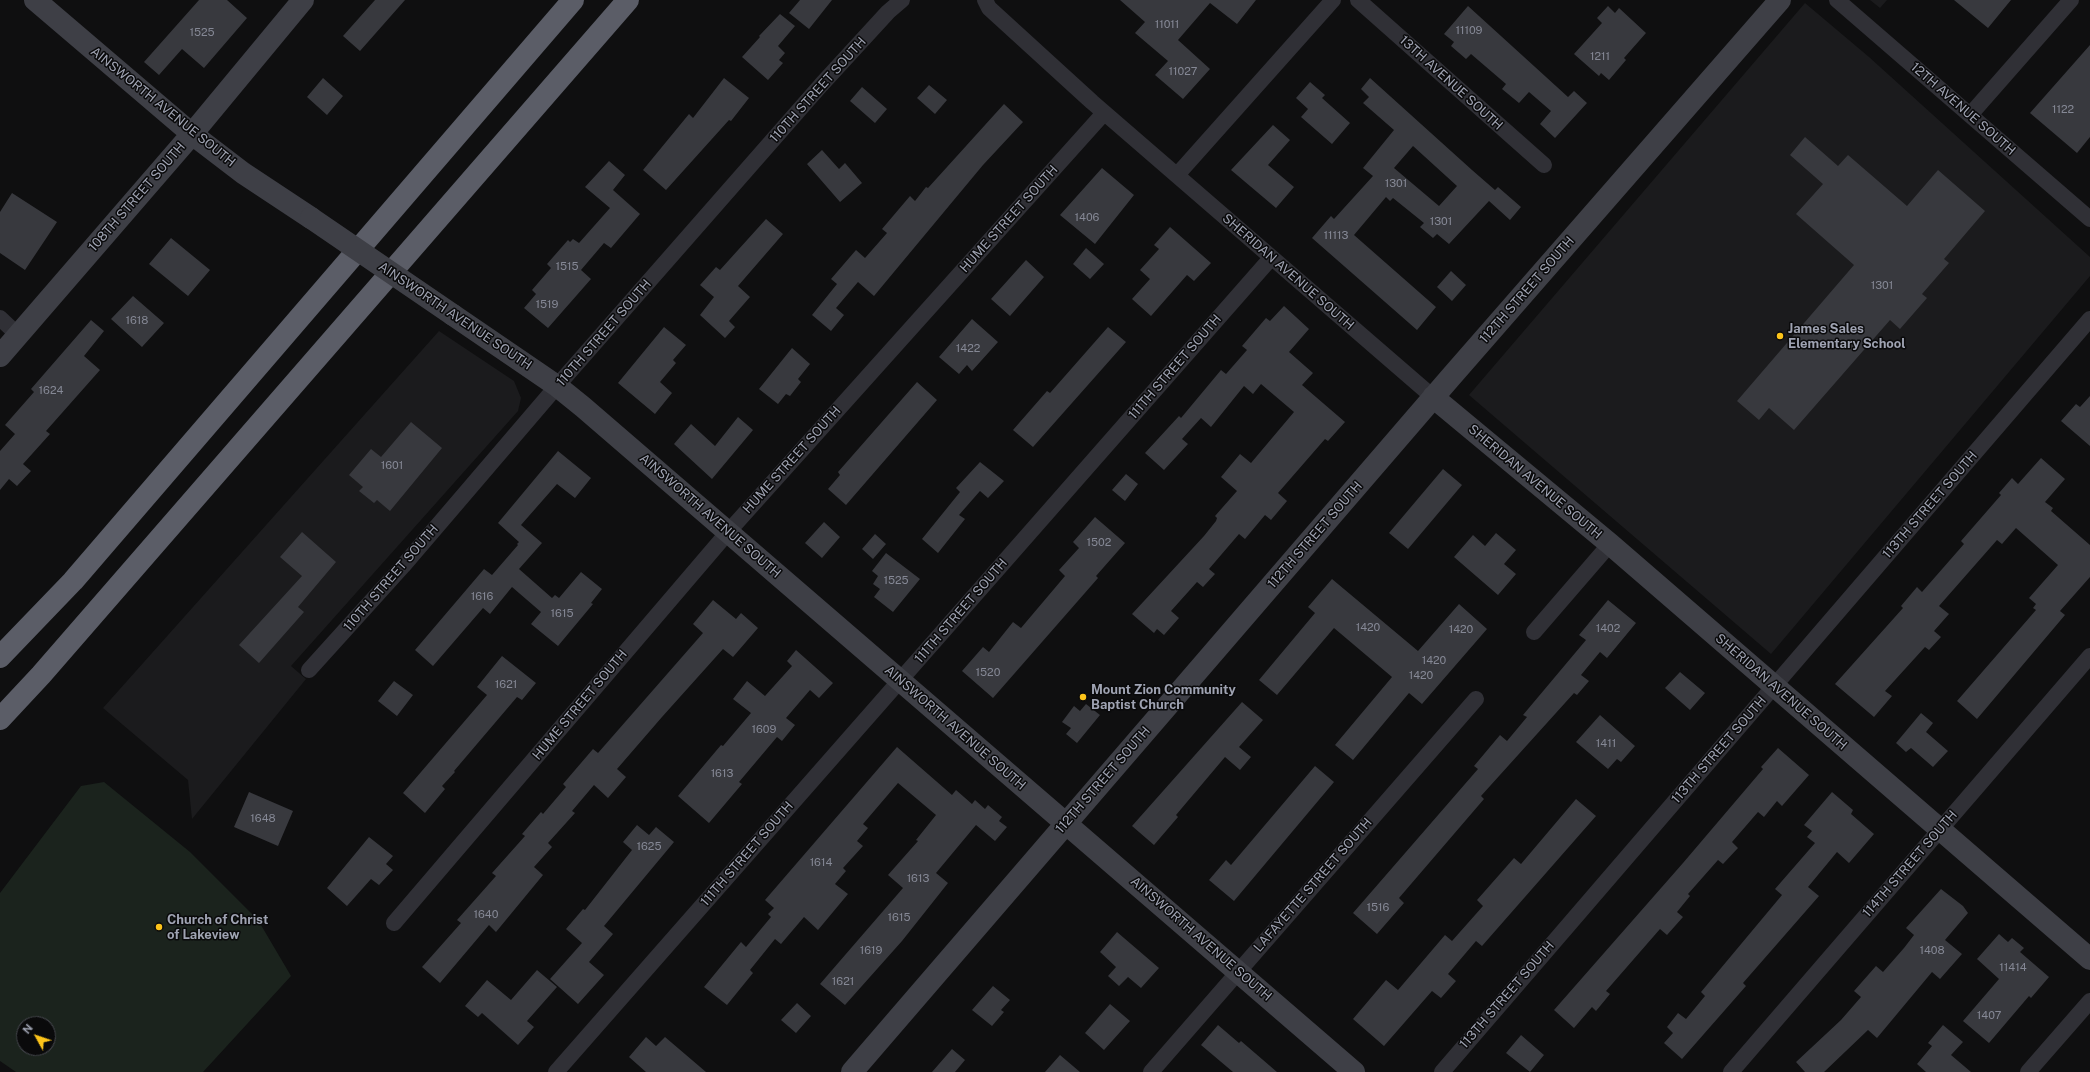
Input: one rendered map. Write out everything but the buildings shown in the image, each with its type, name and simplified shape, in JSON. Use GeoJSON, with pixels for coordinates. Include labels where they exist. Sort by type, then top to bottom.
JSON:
{"type":"FeatureCollection","features":[{"type":"Feature","properties":{"kind":"highway"},"geometry":{"type":"LineString","coordinates":[[0,657],[73,581],[573,0]]}},
{"type":"Feature","properties":{"kind":"highway"},"geometry":{"type":"LineString","coordinates":[[0,718],[52,663],[628,0]]}},
{"type":"Feature","properties":{"kind":"street","name":"AINSWORTH AVENUE SOUTH"},"geometry":{"type":"LineString","coordinates":[[35,0],[192,134],[244,173],[557,386],[729,531],[900,681],[1354,1072]]}},
{"type":"Feature","properties":{"kind":"street","name":"108TH STREET SOUTH"},"geometry":{"type":"LineString","coordinates":[[0,356],[5,324],[192,134],[303,0]]}},
{"type":"Feature","properties":{"kind":"street","name":"110TH STREET SOUTH"},"geometry":{"type":"LineString","coordinates":[[309,670],[403,566],[557,386],[821,85],[888,12],[902,0]]}},
{"type":"Feature","properties":{"kind":"street","name":"SHERIDAN AVENUE SOUTH"},"geometry":{"type":"LineString","coordinates":[[984,0],[989,8],[1000,19],[1104,113],[1271,258],[1433,397],[1610,544],[2090,959]]}},
{"type":"Feature","properties":{"kind":"street"},"geometry":{"type":"LineString","coordinates":[[1177,175],[1333,0]]}},
{"type":"Feature","properties":{"kind":"street","name":"13TH AVENUE SOUTH"},"geometry":{"type":"LineString","coordinates":[[1358,0],[1544,165]]}},
{"type":"Feature","properties":{"kind":"street","name":"112TH STREET SOUTH"},"geometry":{"type":"LineString","coordinates":[[852,1072],[1433,397],[1780,0]]}},
{"type":"Feature","properties":{"kind":"street","name":"12TH AVENUE SOUTH"},"geometry":{"type":"LineString","coordinates":[[1837,0],[2090,219]]}},
{"type":"Feature","properties":{"kind":"street"},"geometry":{"type":"LineString","coordinates":[[1970,115],[2071,0]]}},
{"type":"Feature","properties":{"kind":"street","name":"HUME STREET SOUTH"},"geometry":{"type":"LineString","coordinates":[[394,923],[729,531],[1104,113]]}},
{"type":"Feature","properties":{"kind":"street","name":"111TH STREET SOUTH"},"geometry":{"type":"LineString","coordinates":[[556,1072],[1271,258]]}},
{"type":"Feature","properties":{"kind":"street","name":"113TH STREET SOUTH"},"geometry":{"type":"LineString","coordinates":[[1442,1072],[2090,319]]}},
{"type":"Feature","properties":{"kind":"street"},"geometry":{"type":"LineString","coordinates":[[1534,632],[1610,544]]}},
{"type":"Feature","properties":{"kind":"street","name":"114TH STREET SOUTH"},"geometry":{"type":"LineString","coordinates":[[1731,1072],[2090,656]]}},
{"type":"Feature","properties":{"kind":"street","name":"LAFAYETTE STREET SOUTH"},"geometry":{"type":"LineString","coordinates":[[1151,1072],[1476,699]]}},
{"type":"Feature","properties":{"kind":"street"},"geometry":{"type":"LineString","coordinates":[[2028,1072],[2090,1001]]}},
{"type":"Feature","properties":{"kind":"shaded area"},"geometry":{"type":"Polygon","coordinates":[[[1870,0],[1887,0],[1880,8],[1870,0]]]}},
{"type":"Feature","properties":{"kind":"shaded area","name":"James Sales Elementary School"},"geometry":{"type":"Polygon","coordinates":[[[1805,3],[1869,57],[2090,257],[2090,276],[1771,654],[1469,395],[1805,3]]]}},
{"type":"Feature","properties":{"kind":"shaded area"},"geometry":{"type":"Polygon","coordinates":[[[439,331],[514,381],[521,398],[518,411],[291,666],[306,679],[192,819],[188,780],[103,708],[439,331]]]}},
{"type":"Feature","properties":{"kind":"shaded area"},"geometry":{"type":"Polygon","coordinates":[[[104,782],[190,852],[258,920],[291,976],[203,1072],[16,1072],[0,1061],[0,893],[81,786],[104,782]]]}},
{"type":"Feature","properties":{"kind":"place","name":"James Sales Elementary School"},"geometry":{"type":"Point","coordinates":[1780,336]}},
{"type":"Feature","properties":{"kind":"place","name":"Mount Zion Community Baptist Church"},"geometry":{"type":"Point","coordinates":[1083,697]}},
{"type":"Feature","properties":{"kind":"place","name":"Church of Christ of Lakeview"},"geometry":{"type":"Point","coordinates":[159,927]}}]}
